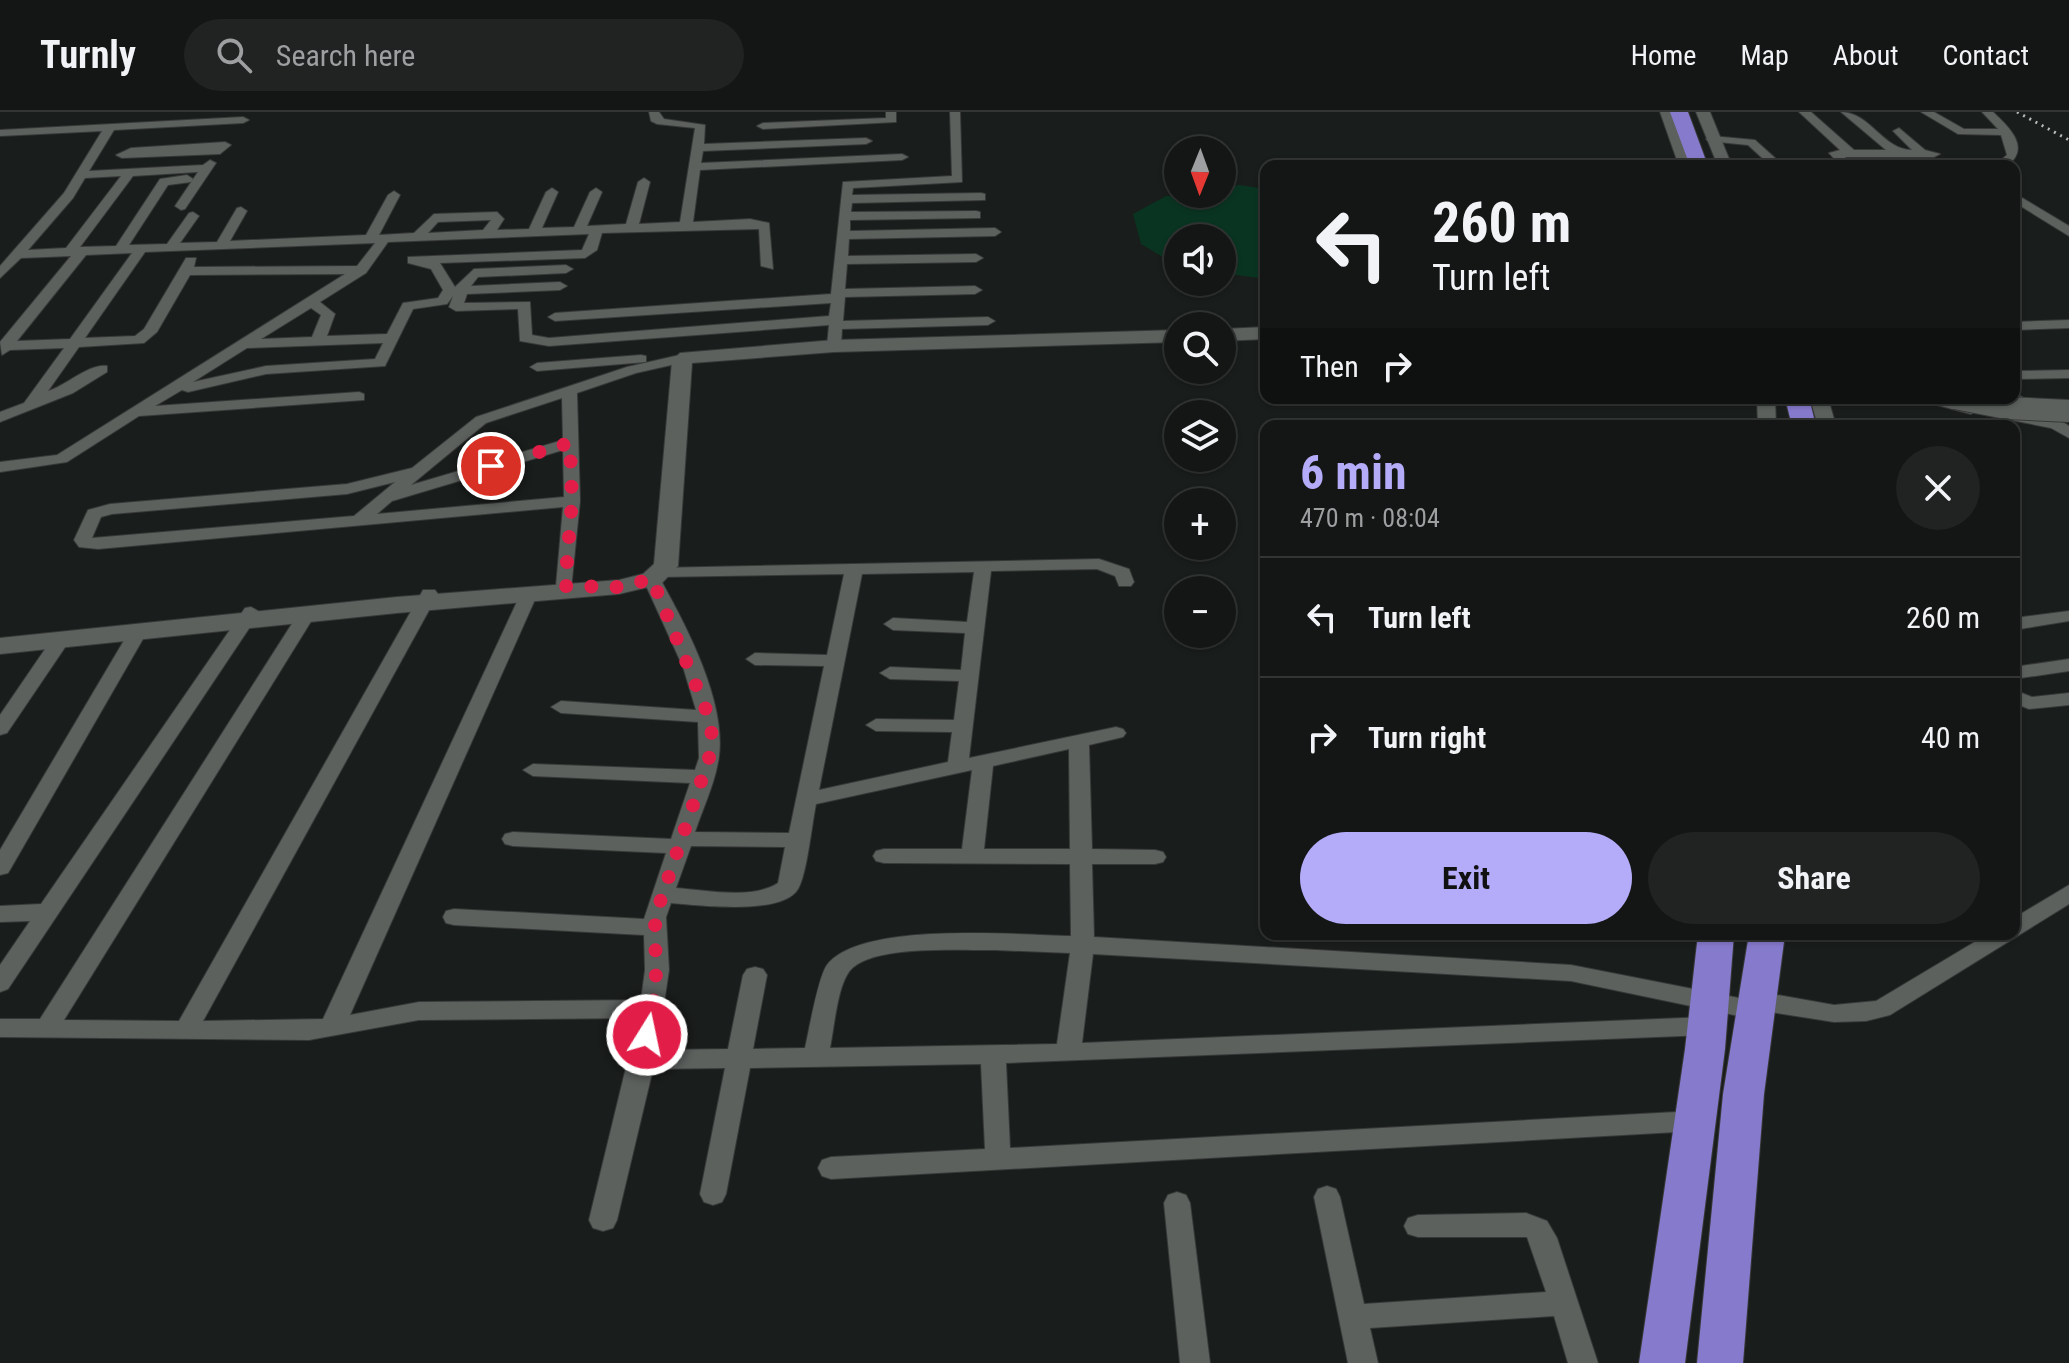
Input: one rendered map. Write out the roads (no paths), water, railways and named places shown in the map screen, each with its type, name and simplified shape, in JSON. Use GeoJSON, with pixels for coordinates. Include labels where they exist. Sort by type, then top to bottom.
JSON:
{"type":"FeatureCollection","features":[{"type":"Feature","properties":{"kind":"highway"},"geometry":{"type":"LineString","coordinates":[[1679,112],[1697,160]]}},
{"type":"Feature","properties":{"kind":"highway"},"geometry":{"type":"LineString","coordinates":[[1691,112],[1707,160]]}},
{"type":"Feature","properties":{"kind":"highway"},"geometry":{"type":"LineString","coordinates":[[1662,1363],[1695,1121],[1715,940]]}},
{"type":"Feature","properties":{"kind":"highway"},"geometry":{"type":"LineString","coordinates":[[1720,1363],[1737,1153],[1754,1005],[1766,940]]}},
{"type":"Feature","properties":{"kind":"main road"},"geometry":{"type":"LineString","coordinates":[[683,361],[835,330],[1164,338]]}},
{"type":"Feature","properties":{"kind":"main road"},"geometry":{"type":"LineString","coordinates":[[1236,337],[1260,336]]}},
{"type":"Feature","properties":{"kind":"main road"},"geometry":{"type":"LineString","coordinates":[[683,361],[834,351],[1164,339]]}},
{"type":"Feature","properties":{"kind":"main road"},"geometry":{"type":"LineString","coordinates":[[2,646],[138,632],[249,616],[306,615],[426,599],[619,587],[657,575],[666,566],[683,361]]}},
{"type":"Feature","properties":{"kind":"main road"},"geometry":{"type":"LineString","coordinates":[[1988,404],[2061,418]]}},
{"type":"Feature","properties":{"kind":"main road"},"geometry":{"type":"LineString","coordinates":[[2,646],[249,616],[426,599],[565,586],[619,587]]}},
{"type":"Feature","properties":{"kind":"street"},"geometry":{"type":"LineString","coordinates":[[678,112],[654,112],[655,119],[663,123],[701,125],[686,224]]}},
{"type":"Feature","properties":{"kind":"street"},"geometry":{"type":"LineString","coordinates":[[763,112],[763,145]]}},
{"type":"Feature","properties":{"kind":"street"},"geometry":{"type":"LineString","coordinates":[[840,123],[854,112]]}},
{"type":"Feature","properties":{"kind":"street"},"geometry":{"type":"LineString","coordinates":[[763,126],[892,120],[891,112]]}},
{"type":"Feature","properties":{"kind":"street"},"geometry":{"type":"LineString","coordinates":[[835,330],[847,185],[852,182],[958,179],[955,112]]}},
{"type":"Feature","properties":{"kind":"street"},"geometry":{"type":"LineString","coordinates":[[1667,112],[1684,160]]}},
{"type":"Feature","properties":{"kind":"street"},"geometry":{"type":"LineString","coordinates":[[1703,112],[1722,160]]}},
{"type":"Feature","properties":{"kind":"street"},"geometry":{"type":"LineString","coordinates":[[1804,112],[1850,152]]}},
{"type":"Feature","properties":{"kind":"street"},"geometry":{"type":"LineString","coordinates":[[1846,112],[1897,153]]}},
{"type":"Feature","properties":{"kind":"street"},"geometry":{"type":"LineString","coordinates":[[1926,112],[1962,132],[2006,132]]}},
{"type":"Feature","properties":{"kind":"street"},"geometry":{"type":"LineString","coordinates":[[1987,112],[2006,132],[2014,150],[2008,160]]}},
{"type":"Feature","properties":{"kind":"street"},"geometry":{"type":"LineString","coordinates":[[0,133],[243,121]]}},
{"type":"Feature","properties":{"kind":"street"},"geometry":{"type":"LineString","coordinates":[[137,136],[243,121]]}},
{"type":"Feature","properties":{"kind":"street"},"geometry":{"type":"LineString","coordinates":[[181,206],[243,121]]}},
{"type":"Feature","properties":{"kind":"street"},"geometry":{"type":"LineString","coordinates":[[0,274],[69,195],[109,129]]}},
{"type":"Feature","properties":{"kind":"street"},"geometry":{"type":"LineString","coordinates":[[1899,131],[1922,159]]}},
{"type":"Feature","properties":{"kind":"street"},"geometry":{"type":"LineString","coordinates":[[900,181],[903,139]]}},
{"type":"Feature","properties":{"kind":"street"},"geometry":{"type":"LineString","coordinates":[[1712,139],[1756,143],[1772,160]]}},
{"type":"Feature","properties":{"kind":"street"},"geometry":{"type":"LineString","coordinates":[[698,148],[866,141]]}},
{"type":"Feature","properties":{"kind":"street"},"geometry":{"type":"LineString","coordinates":[[222,148],[122,155],[131,151],[222,148]]}},
{"type":"Feature","properties":{"kind":"street"},"geometry":{"type":"LineString","coordinates":[[1841,160],[1835,154],[1897,153],[1922,159],[1934,154]]}},
{"type":"Feature","properties":{"kind":"street"},"geometry":{"type":"LineString","coordinates":[[695,167],[902,157]]}},
{"type":"Feature","properties":{"kind":"street"},"geometry":{"type":"LineString","coordinates":[[2,348],[76,251],[130,172]]}},
{"type":"Feature","properties":{"kind":"street"},"geometry":{"type":"LineString","coordinates":[[82,175],[203,173]]}},
{"type":"Feature","properties":{"kind":"street"},"geometry":{"type":"LineString","coordinates":[[120,250],[164,182],[203,173]]}},
{"type":"Feature","properties":{"kind":"street"},"geometry":{"type":"LineString","coordinates":[[632,226],[644,182]]}},
{"type":"Feature","properties":{"kind":"street"},"geometry":{"type":"LineString","coordinates":[[534,231],[552,192]]}},
{"type":"Feature","properties":{"kind":"street"},"geometry":{"type":"LineString","coordinates":[[579,229],[596,192]]}},
{"type":"Feature","properties":{"kind":"street"},"geometry":{"type":"LineString","coordinates":[[0,467],[61,459],[361,270],[378,239],[394,195]]}},
{"type":"Feature","properties":{"kind":"street"},"geometry":{"type":"LineString","coordinates":[[846,199],[981,197]]}},
{"type":"Feature","properties":{"kind":"street"},"geometry":{"type":"LineString","coordinates":[[2020,201],[2069,232]]}},
{"type":"Feature","properties":{"kind":"street"},"geometry":{"type":"LineString","coordinates":[[221,245],[241,211]]}},
{"type":"Feature","properties":{"kind":"street"},"geometry":{"type":"LineString","coordinates":[[845,216],[976,215]]}},
{"type":"Feature","properties":{"kind":"street"},"geometry":{"type":"LineString","coordinates":[[171,247],[193,216]]}},
{"type":"Feature","properties":{"kind":"street"},"geometry":{"type":"LineString","coordinates":[[18,254],[632,226],[761,224],[765,226],[768,266]]}},
{"type":"Feature","properties":{"kind":"street"},"geometry":{"type":"LineString","coordinates":[[413,260],[585,254],[591,250],[597,228]]}},
{"type":"Feature","properties":{"kind":"street"},"geometry":{"type":"LineString","coordinates":[[843,235],[995,232]]}},
{"type":"Feature","properties":{"kind":"street"},"geometry":{"type":"LineString","coordinates":[[413,237],[402,254],[436,266],[455,290],[456,305],[460,308],[525,305],[522,335],[534,341],[660,333],[835,330],[988,321]]}},
{"type":"Feature","properties":{"kind":"street"},"geometry":{"type":"LineString","coordinates":[[33,401],[141,249]]}},
{"type":"Feature","properties":{"kind":"street"},"geometry":{"type":"LineString","coordinates":[[841,260],[976,258]]}},
{"type":"Feature","properties":{"kind":"street"},"geometry":{"type":"LineString","coordinates":[[2,348],[130,342],[145,336],[189,266],[361,270]]}},
{"type":"Feature","properties":{"kind":"street"},"geometry":{"type":"LineString","coordinates":[[162,395],[253,372],[373,366],[383,359],[390,338],[408,306],[442,301],[474,273],[566,269]]}},
{"type":"Feature","properties":{"kind":"street"},"geometry":{"type":"LineString","coordinates":[[455,290],[560,286]]}},
{"type":"Feature","properties":{"kind":"street"},"geometry":{"type":"LineString","coordinates":[[555,317],[838,296],[975,290]]}},
{"type":"Feature","properties":{"kind":"street"},"geometry":{"type":"LineString","coordinates":[[311,301],[328,314],[318,341]]}},
{"type":"Feature","properties":{"kind":"street"},"geometry":{"type":"LineString","coordinates":[[537,367],[650,358],[662,352],[660,310]]}},
{"type":"Feature","properties":{"kind":"street"},"geometry":{"type":"LineString","coordinates":[[2020,326],[2069,324]]}},
{"type":"Feature","properties":{"kind":"street"},"geometry":{"type":"LineString","coordinates":[[244,344],[390,338]]}},
{"type":"Feature","properties":{"kind":"street"},"geometry":{"type":"LineString","coordinates":[[360,519],[481,420],[569,390],[683,361]]}},
{"type":"Feature","properties":{"kind":"street"},"geometry":{"type":"LineString","coordinates":[[0,417],[33,401],[68,390],[102,369]]}},
{"type":"Feature","properties":{"kind":"street"},"geometry":{"type":"LineString","coordinates":[[2020,375],[2069,374]]}},
{"type":"Feature","properties":{"kind":"street"},"geometry":{"type":"LineString","coordinates":[[565,586],[572,501],[569,390]]}},
{"type":"Feature","properties":{"kind":"street"},"geometry":{"type":"LineString","coordinates":[[136,412],[359,397]]}},
{"type":"Feature","properties":{"kind":"street"},"geometry":{"type":"LineString","coordinates":[[2020,400],[2061,418],[2069,433]]}},
{"type":"Feature","properties":{"kind":"street"},"geometry":{"type":"LineString","coordinates":[[1967,404],[2061,418]]}},
{"type":"Feature","properties":{"kind":"street"},"geometry":{"type":"LineString","coordinates":[[386,498],[570,443]]}},
{"type":"Feature","properties":{"kind":"street"},"geometry":{"type":"LineString","coordinates":[[417,472],[347,489],[110,509],[94,514],[83,540],[98,544],[572,501]]}},
{"type":"Feature","properties":{"kind":"street"},"geometry":{"type":"LineString","coordinates":[[603,1220],[643,1060],[652,1009],[657,970],[654,928],[703,777],[712,736],[709,717],[657,575],[1099,564],[1123,573],[1125,582]]}},
{"type":"Feature","properties":{"kind":"street"},"geometry":{"type":"LineString","coordinates":[[958,767],[983,566]]}},
{"type":"Feature","properties":{"kind":"street"},"geometry":{"type":"LineString","coordinates":[[663,895],[754,898],[783,893],[788,887],[854,568]]}},
{"type":"Feature","properties":{"kind":"street"},"geometry":{"type":"LineString","coordinates":[[331,1029],[528,595]]}},
{"type":"Feature","properties":{"kind":"street"},"geometry":{"type":"LineString","coordinates":[[186,1030],[426,599]]}},
{"type":"Feature","properties":{"kind":"street"},"geometry":{"type":"LineString","coordinates":[[46,1029],[306,615]]}},
{"type":"Feature","properties":{"kind":"street"},"geometry":{"type":"LineString","coordinates":[[0,983],[249,616]]}},
{"type":"Feature","properties":{"kind":"street"},"geometry":{"type":"LineString","coordinates":[[2020,623],[2069,616]]}},
{"type":"Feature","properties":{"kind":"street"},"geometry":{"type":"LineString","coordinates":[[893,624],[976,628]]}},
{"type":"Feature","properties":{"kind":"street"},"geometry":{"type":"LineString","coordinates":[[0,868],[138,632]]}},
{"type":"Feature","properties":{"kind":"street"},"geometry":{"type":"LineString","coordinates":[[0,729],[61,640]]}},
{"type":"Feature","properties":{"kind":"street"},"geometry":{"type":"LineString","coordinates":[[755,659],[835,661]]}},
{"type":"Feature","properties":{"kind":"street"},"geometry":{"type":"LineString","coordinates":[[2020,672],[2069,665]]}},
{"type":"Feature","properties":{"kind":"street"},"geometry":{"type":"LineString","coordinates":[[890,673],[970,676]]}},
{"type":"Feature","properties":{"kind":"street"},"geometry":{"type":"LineString","coordinates":[[2020,699],[2029,703],[2069,699]]}},
{"type":"Feature","properties":{"kind":"street"},"geometry":{"type":"LineString","coordinates":[[561,707],[709,717]]}},
{"type":"Feature","properties":{"kind":"street"},"geometry":{"type":"LineString","coordinates":[[876,725],[963,726]]}},
{"type":"Feature","properties":{"kind":"street"},"geometry":{"type":"LineString","coordinates":[[806,799],[1116,733]]}},
{"type":"Feature","properties":{"kind":"street"},"geometry":{"type":"LineString","coordinates":[[1068,1053],[1083,945],[1079,741]]}},
{"type":"Feature","properties":{"kind":"street"},"geometry":{"type":"LineString","coordinates":[[972,857],[983,761]]}},
{"type":"Feature","properties":{"kind":"street"},"geometry":{"type":"LineString","coordinates":[[533,770],[703,777]]}},
{"type":"Feature","properties":{"kind":"street"},"geometry":{"type":"LineString","coordinates":[[513,839],[682,843],[797,840]]}},
{"type":"Feature","properties":{"kind":"street"},"geometry":{"type":"LineString","coordinates":[[884,856],[1155,857]]}},
{"type":"Feature","properties":{"kind":"street"},"geometry":{"type":"LineString","coordinates":[[2020,925],[2069,893]]}},
{"type":"Feature","properties":{"kind":"street"},"geometry":{"type":"LineString","coordinates":[[0,914],[48,912]]}},
{"type":"Feature","properties":{"kind":"street"},"geometry":{"type":"LineString","coordinates":[[454,917],[654,928]]}},
{"type":"Feature","properties":{"kind":"street"},"geometry":{"type":"LineString","coordinates":[[643,1060],[1068,1053],[1708,1013],[1754,1005],[1813,1014],[1859,1014],[1882,1009],[1996,940]]}},
{"type":"Feature","properties":{"kind":"street"},"geometry":{"type":"LineString","coordinates":[[815,1057],[836,970],[853,956],[877,947],[908,944],[1083,945],[1571,973],[1708,1013]]}},
{"type":"Feature","properties":{"kind":"street"},"geometry":{"type":"LineString","coordinates":[[713,1194],[755,975]]}},
{"type":"Feature","properties":{"kind":"street"},"geometry":{"type":"LineString","coordinates":[[0,1028],[309,1031],[419,1011],[652,1009]]}},
{"type":"Feature","properties":{"kind":"street"},"geometry":{"type":"LineString","coordinates":[[993,1054],[998,1159]]}},
{"type":"Feature","properties":{"kind":"street"},"geometry":{"type":"LineString","coordinates":[[831,1168],[1695,1121]]}},
{"type":"Feature","properties":{"kind":"street"},"geometry":{"type":"LineString","coordinates":[[1327,1197],[1363,1363]]}},
{"type":"Feature","properties":{"kind":"street"},"geometry":{"type":"LineString","coordinates":[[1177,1203],[1195,1363]]}},
{"type":"Feature","properties":{"kind":"street"},"geometry":{"type":"LineString","coordinates":[[1418,1226],[1526,1224],[1537,1229],[1543,1238],[1583,1363]]}},
{"type":"Feature","properties":{"kind":"street"},"geometry":{"type":"LineString","coordinates":[[1353,1317],[1563,1303]]}},
{"type":"Feature","properties":{"kind":"railway"},"geometry":{"type":"LineString","coordinates":[[2017,112],[2069,140]]}}]}
